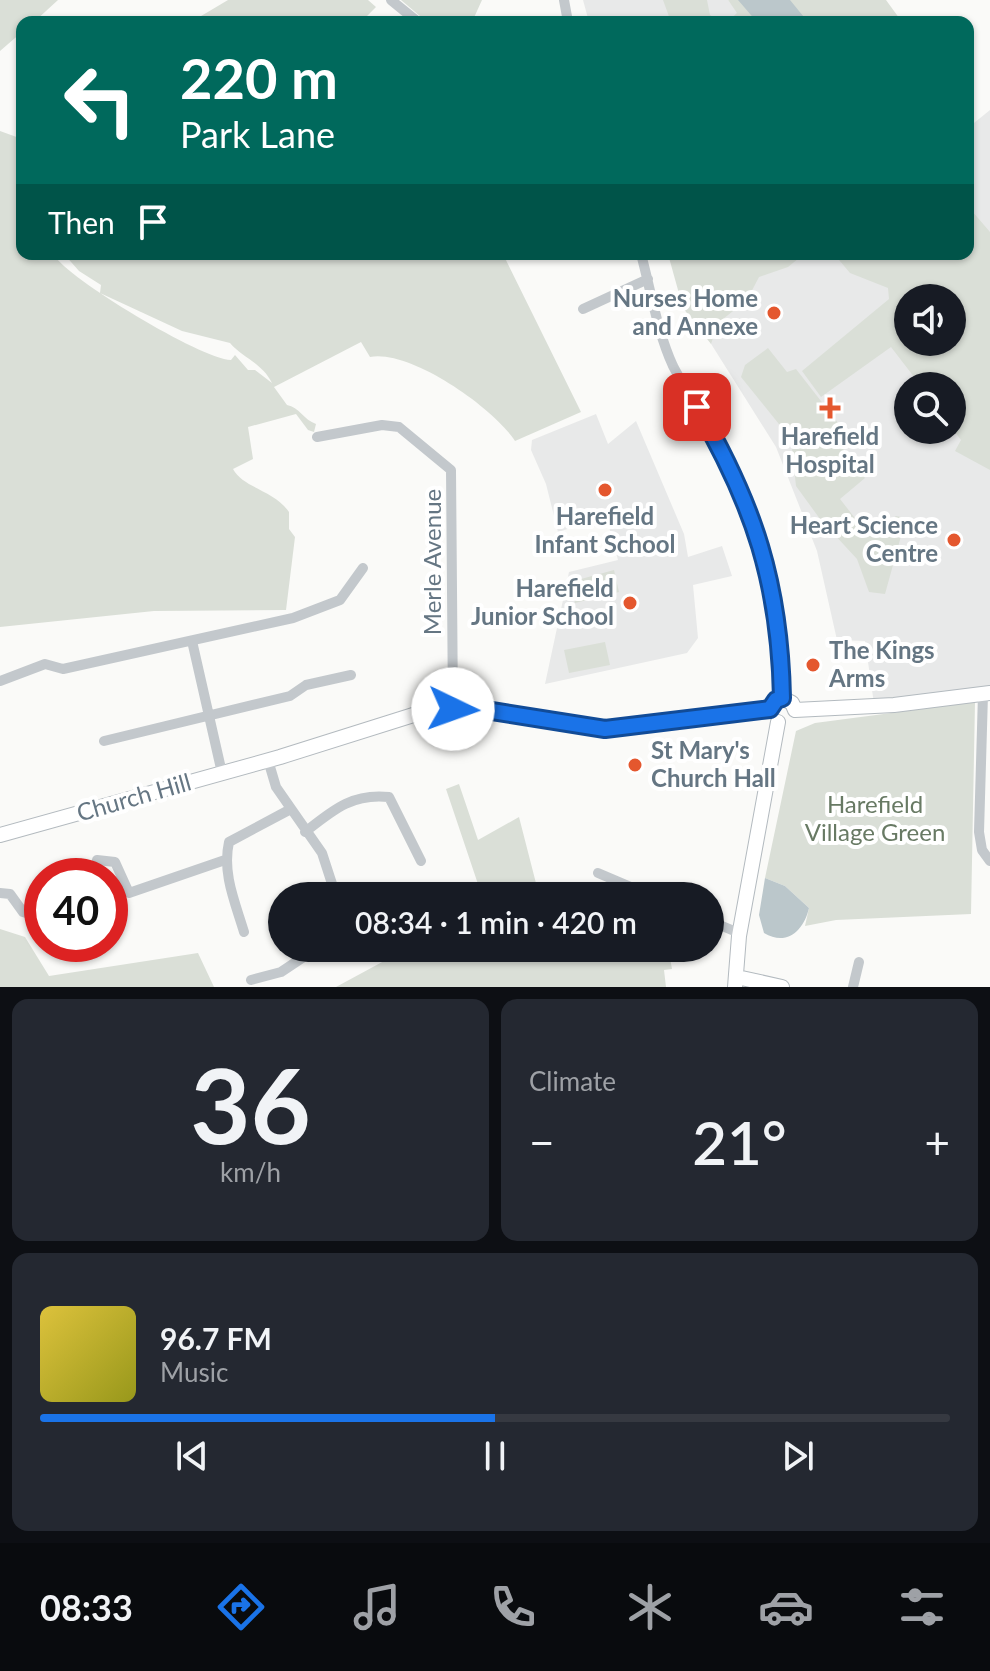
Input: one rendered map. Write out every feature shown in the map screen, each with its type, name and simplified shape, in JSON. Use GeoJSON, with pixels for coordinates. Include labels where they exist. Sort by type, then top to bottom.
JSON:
{"type":"FeatureCollection","features":[{"type":"Feature","properties":{"kind":"street"},"geometry":{"type":"LineString","coordinates":[[391,0],[411,16]]}},
{"type":"Feature","properties":{"kind":"street"},"geometry":{"type":"LineString","coordinates":[[643,260],[658,324],[673,365],[721,449],[762,548],[775,595],[782,698]]}},
{"type":"Feature","properties":{"kind":"street"},"geometry":{"type":"LineString","coordinates":[[583,309],[648,279]]}},
{"type":"Feature","properties":{"kind":"street","name":"Merle Avenue"},"geometry":{"type":"LineString","coordinates":[[317,437],[382,425],[399,427],[451,470],[453,709]]}},
{"type":"Feature","properties":{"kind":"street"},"geometry":{"type":"LineString","coordinates":[[0,681],[45,664],[63,669],[293,618],[340,600],[363,568]]}},
{"type":"Feature","properties":{"kind":"street"},"geometry":{"type":"LineString","coordinates":[[192,641],[222,773]]}},
{"type":"Feature","properties":{"kind":"street"},"geometry":{"type":"LineString","coordinates":[[104,741],[290,696],[306,685],[351,675]]}},
{"type":"Feature","properties":{"kind":"street"},"geometry":{"type":"LineString","coordinates":[[795,710],[879,706],[986,693],[979,832],[982,850],[990,861]]}},
{"type":"Feature","properties":{"kind":"street"},"geometry":{"type":"LineString","coordinates":[[774,716],[790,721],[795,710],[792,703],[782,698],[776,700],[739,933],[736,982],[782,987]]}},
{"type":"Feature","properties":{"kind":"street","name":"Church Hill"},"geometry":{"type":"LineString","coordinates":[[0,835],[268,760],[426,711],[473,708],[605,729],[774,716]]}},
{"type":"Feature","properties":{"kind":"street"},"geometry":{"type":"LineString","coordinates":[[268,760],[276,787],[289,810],[322,853],[331,882]]}},
{"type":"Feature","properties":{"kind":"street"},"geometry":{"type":"LineString","coordinates":[[305,832],[348,799],[371,795],[389,797],[421,861]]}},
{"type":"Feature","properties":{"kind":"street"},"geometry":{"type":"LineString","coordinates":[[244,932],[225,860],[229,842],[289,810]]}},
{"type":"Feature","properties":{"kind":"street"},"geometry":{"type":"LineString","coordinates":[[128,891],[129,893],[225,860]]}},
{"type":"Feature","properties":{"kind":"street"},"geometry":{"type":"LineString","coordinates":[[598,873],[619,882]]}},
{"type":"Feature","properties":{"kind":"street"},"geometry":{"type":"LineString","coordinates":[[0,893],[10,894],[24,912]]}},
{"type":"Feature","properties":{"kind":"street"},"geometry":{"type":"LineString","coordinates":[[724,927],[739,933]]}},
{"type":"Feature","properties":{"kind":"street"},"geometry":{"type":"LineString","coordinates":[[251,980],[281,972],[296,962]]}},
{"type":"Feature","properties":{"kind":"street"},"geometry":{"type":"LineString","coordinates":[[853,987],[859,962]]}},
{"type":"Feature","properties":{"kind":"shaded area"},"geometry":{"type":"Polygon","coordinates":[[[583,0],[728,0],[740,16],[587,16],[583,0]]]}},
{"type":"Feature","properties":{"kind":"shaded area"},"geometry":{"type":"Polygon","coordinates":[[[738,0],[790,0],[803,16],[752,16],[738,0]]]}},
{"type":"Feature","properties":{"kind":"shaded area","name":"Harefield Hospital"},"geometry":{"type":"Polygon","coordinates":[[[990,110],[990,691],[874,704],[865,641],[837,640],[817,551],[776,447],[708,339],[671,260],[974,260],[974,123],[990,110]]]}},
{"type":"Feature","properties":{"kind":"shaded area"},"geometry":{"type":"Polygon","coordinates":[[[596,414],[608,444],[636,421],[684,534],[688,557],[722,546],[732,576],[693,585],[698,638],[687,653],[545,684],[569,572],[618,560],[608,523],[589,528],[587,523],[558,532],[546,484],[531,450],[532,440],[596,414]]]}},
{"type":"Feature","properties":{"kind":"shaded area"},"geometry":{"type":"Polygon","coordinates":[[[765,878],[785,886],[809,908],[799,929],[787,937],[772,937],[764,933],[759,915],[765,878]]]}},
{"type":"Feature","properties":{"kind":"green space"},"geometry":{"type":"Polygon","coordinates":[[[0,0],[58,0],[41,16],[16,16],[16,37],[0,51],[0,0]]]}},
{"type":"Feature","properties":{"kind":"green space"},"geometry":{"type":"Polygon","coordinates":[[[228,0],[368,0],[376,7],[367,16],[201,16],[228,0]]]}},
{"type":"Feature","properties":{"kind":"green space"},"geometry":{"type":"Polygon","coordinates":[[[401,0],[482,0],[475,16],[420,16],[401,0]]]}},
{"type":"Feature","properties":{"kind":"green space"},"geometry":{"type":"Polygon","coordinates":[[[663,0],[707,0],[712,16],[669,16],[663,0]]]}},
{"type":"Feature","properties":{"kind":"green space"},"geometry":{"type":"Polygon","coordinates":[[[728,0],[886,0],[898,16],[734,16],[737,13],[728,0]]]}},
{"type":"Feature","properties":{"kind":"green space"},"geometry":{"type":"Polygon","coordinates":[[[0,131],[16,137],[16,260],[58,260],[100,293],[101,285],[79,271],[69,260],[506,260],[581,412],[515,441],[489,413],[450,384],[407,362],[370,357],[361,342],[274,387],[287,405],[316,424],[314,432],[308,430],[296,414],[248,427],[253,459],[233,469],[244,481],[275,499],[289,512],[289,529],[295,537],[286,610],[154,611],[0,627],[0,131]],[[101,294],[193,347],[231,360],[235,355],[248,370],[255,370],[272,383],[263,370],[230,343],[182,331],[101,294]]]}},
{"type":"Feature","properties":{"kind":"green space"},"geometry":{"type":"Polygon","coordinates":[[[974,213],[990,232],[990,470],[955,451],[959,444],[966,444],[966,372],[910,372],[898,356],[966,356],[966,284],[894,284],[894,351],[891,347],[821,397],[802,371],[889,299],[888,288],[850,273],[839,260],[974,260],[974,213]]]}},
{"type":"Feature","properties":{"kind":"green space"},"geometry":{"type":"Polygon","coordinates":[[[670,260],[797,260],[788,267],[759,277],[747,300],[718,323],[711,344],[683,308],[670,260]]]}},
{"type":"Feature","properties":{"kind":"green space"},"geometry":{"type":"Polygon","coordinates":[[[768,348],[787,372],[796,369],[849,437],[840,445],[865,478],[840,499],[869,536],[896,516],[906,518],[885,594],[869,592],[857,559],[820,519],[796,486],[791,439],[741,377],[745,365],[768,348]]]}},
{"type":"Feature","properties":{"kind":"green space"},"geometry":{"type":"Polygon","coordinates":[[[614,570],[619,592],[575,603],[570,582],[614,570]]]}},
{"type":"Feature","properties":{"kind":"green space"},"geometry":{"type":"Polygon","coordinates":[[[605,642],[610,665],[569,673],[564,650],[605,642]]]}},
{"type":"Feature","properties":{"kind":"green space","name":"Harefield Village Green"},"geometry":{"type":"Polygon","coordinates":[[[975,702],[971,914],[836,920],[805,926],[809,908],[785,886],[765,878],[796,731],[815,723],[975,702]]]}},
{"type":"Feature","properties":{"kind":"green space"},"geometry":{"type":"Polygon","coordinates":[[[459,784],[478,840],[519,817],[536,882],[477,882],[446,789],[459,784]]]}},
{"type":"Feature","properties":{"kind":"green space"},"geometry":{"type":"Polygon","coordinates":[[[0,929],[24,937],[24,962],[40,962],[49,976],[198,953],[214,987],[0,987],[0,929]]]}},
{"type":"Feature","properties":{"kind":"green space"},"geometry":{"type":"Polygon","coordinates":[[[382,962],[671,962],[672,969],[664,970],[666,987],[336,987],[382,962]]]}},
{"type":"Feature","properties":{"kind":"place","name":"Nurses Home and Annexe"},"geometry":{"type":"Point","coordinates":[774,313]}},
{"type":"Feature","properties":{"kind":"place","name":"Harefield Hospital"},"geometry":{"type":"Point","coordinates":[830,408]}},
{"type":"Feature","properties":{"kind":"place","name":"Harefield Infant School"},"geometry":{"type":"Point","coordinates":[605,490]}},
{"type":"Feature","properties":{"kind":"place","name":"Heart Science Centre"},"geometry":{"type":"Point","coordinates":[954,540]}},
{"type":"Feature","properties":{"kind":"place","name":"Harefield Junior School"},"geometry":{"type":"Point","coordinates":[630,603]}},
{"type":"Feature","properties":{"kind":"place","name":"The Kings Arms"},"geometry":{"type":"Point","coordinates":[813,665]}},
{"type":"Feature","properties":{"kind":"place","name":"St Mary's Church Hall"},"geometry":{"type":"Point","coordinates":[635,765]}},
{"type":"Feature","properties":{"kind":"route"},"geometry":{"type":"LineString","coordinates":[[453,709],[473,708],[605,729],[770,709],[776,700],[782,698],[775,595],[762,548],[733,474],[697,407]]}}]}
